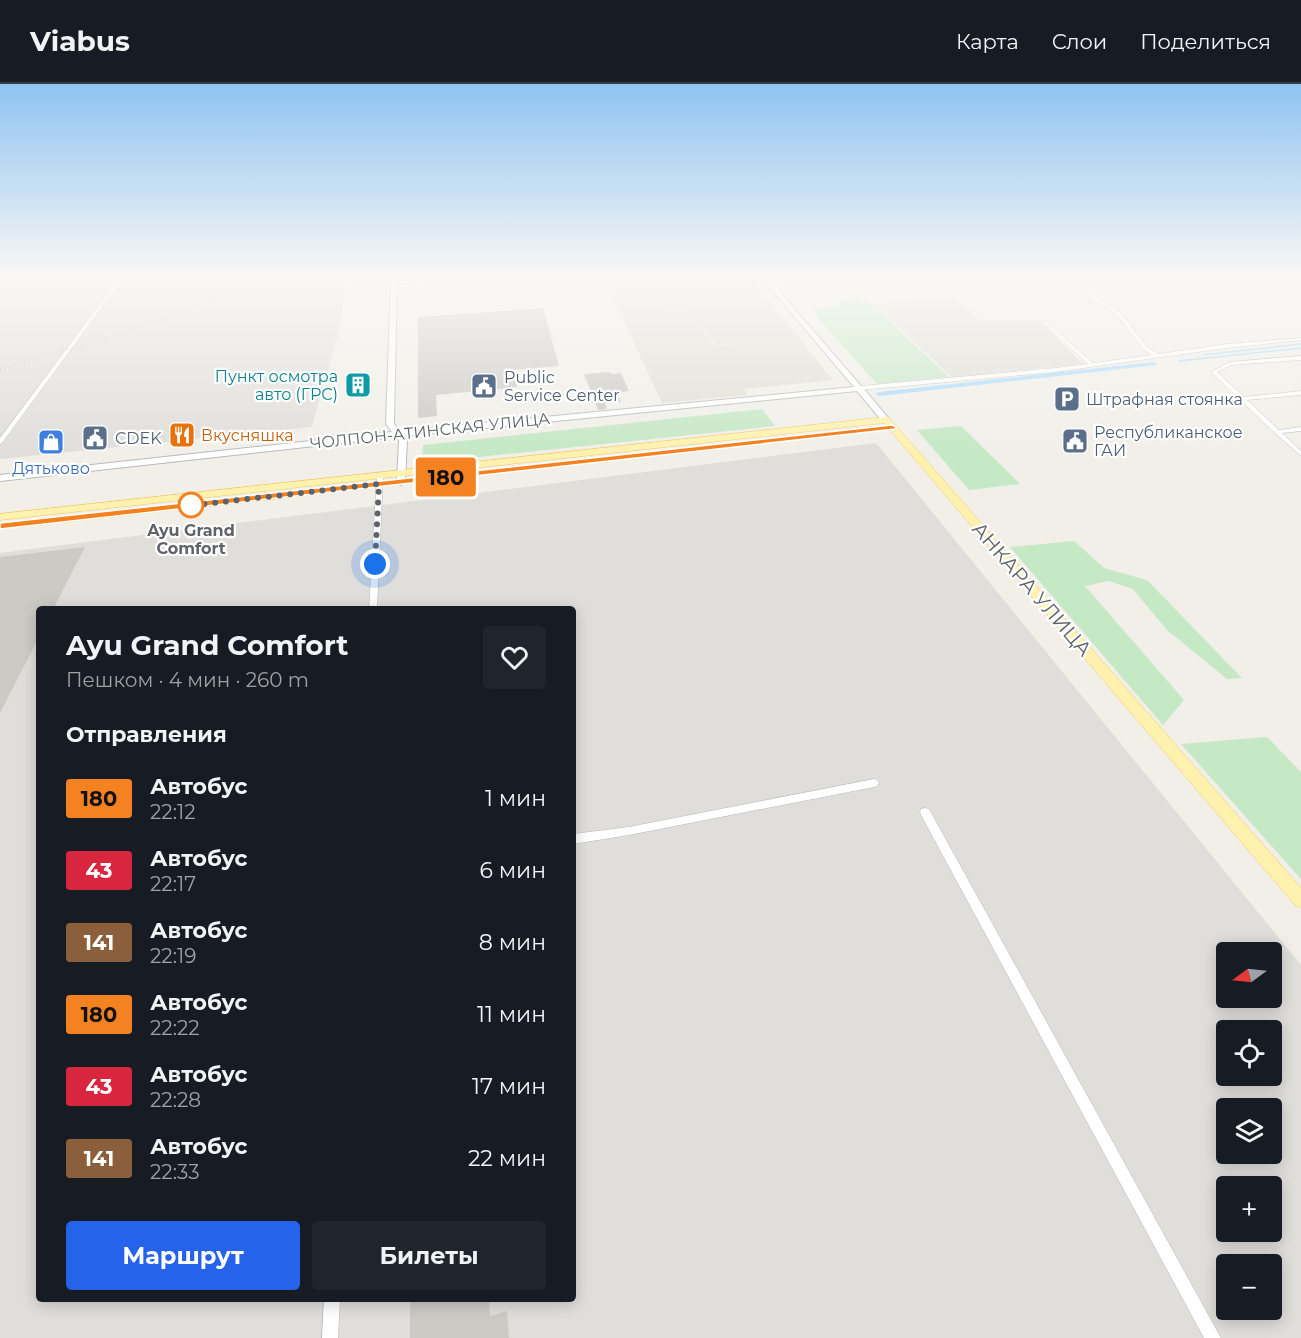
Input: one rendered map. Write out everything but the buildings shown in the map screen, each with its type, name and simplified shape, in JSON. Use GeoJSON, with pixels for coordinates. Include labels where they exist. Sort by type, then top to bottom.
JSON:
{"type":"FeatureCollection","features":[{"type":"Feature","properties":{"kind":"main road"},"geometry":{"type":"LineString","coordinates":[[0,517],[123,508],[889,423]]}},
{"type":"Feature","properties":{"kind":"main road","name":"АНКАРА УЛИЦА"},"geometry":{"type":"LineString","coordinates":[[889,423],[1301,900]]}},
{"type":"Feature","properties":{"kind":"main road"},"geometry":{"type":"LineString","coordinates":[[0,526],[123,508]]}},
{"type":"Feature","properties":{"kind":"street"},"geometry":{"type":"LineString","coordinates":[[0,442],[79,336]]}},
{"type":"Feature","properties":{"kind":"street"},"geometry":{"type":"LineString","coordinates":[[393,336],[390,424],[401,440],[402,477]]}},
{"type":"Feature","properties":{"kind":"street","name":"АНКАРА УЛИЦА"},"geometry":{"type":"LineString","coordinates":[[815,336],[889,423]]}},
{"type":"Feature","properties":{"kind":"street"},"geometry":{"type":"LineString","coordinates":[[1060,336],[1092,365]]}},
{"type":"Feature","properties":{"kind":"street"},"geometry":{"type":"LineString","coordinates":[[1136,336],[1145,348],[1159,355]]}},
{"type":"Feature","properties":{"kind":"street"},"geometry":{"type":"LineString","coordinates":[[861,388],[1092,365],[1301,339]]}},
{"type":"Feature","properties":{"kind":"street"},"geometry":{"type":"LineString","coordinates":[[1301,358],[1230,364],[1214,372],[1301,454]]}},
{"type":"Feature","properties":{"kind":"street","name":"ЧОЛПОН-АТИНСКАЯ УЛИЦА"},"geometry":{"type":"LineString","coordinates":[[0,478],[86,468],[401,440],[861,388]]}},
{"type":"Feature","properties":{"kind":"street"},"geometry":{"type":"LineString","coordinates":[[1245,399],[1301,393]]}},
{"type":"Feature","properties":{"kind":"street"},"geometry":{"type":"LineString","coordinates":[[1277,432],[1301,429]]}},
{"type":"Feature","properties":{"kind":"street"},"geometry":{"type":"LineString","coordinates":[[373,606],[380,480]]}},
{"type":"Feature","properties":{"kind":"street"},"geometry":{"type":"LineString","coordinates":[[576,839],[874,783]]}},
{"type":"Feature","properties":{"kind":"street"},"geometry":{"type":"LineString","coordinates":[[925,812],[1213,1338]]}},
{"type":"Feature","properties":{"kind":"street"},"geometry":{"type":"LineString","coordinates":[[330,1338],[332,1302]]}},
{"type":"Feature","properties":{"kind":"shaded area"},"geometry":{"type":"Polygon","coordinates":[[[0,336],[337,336],[312,427],[0,459],[0,336]]]}},
{"type":"Feature","properties":{"kind":"shaded area"},"geometry":{"type":"Polygon","coordinates":[[[630,336],[708,336],[715,346],[799,338],[833,380],[744,389],[747,395],[662,403],[630,336]]]}},
{"type":"Feature","properties":{"kind":"shaded area"},"geometry":{"type":"Polygon","coordinates":[[[710,336],[798,336],[800,338],[716,345],[710,336]]]}},
{"type":"Feature","properties":{"kind":"shaded area"},"geometry":{"type":"Polygon","coordinates":[[[907,336],[1054,336],[1083,364],[952,377],[907,336]]]}},
{"type":"Feature","properties":{"kind":"shaded area"},"geometry":{"type":"Polygon","coordinates":[[[876,443],[1301,965],[1301,1338],[0,1338],[0,553],[876,443]]]}},
{"type":"Feature","properties":{"kind":"green space"},"geometry":{"type":"Polygon","coordinates":[[[834,336],[905,336],[949,377],[877,384],[834,336]]]}},
{"type":"Feature","properties":{"kind":"green space"},"geometry":{"type":"Polygon","coordinates":[[[762,409],[775,426],[422,463],[423,445],[762,409]]]}},
{"type":"Feature","properties":{"kind":"green space"},"geometry":{"type":"Polygon","coordinates":[[[961,426],[1020,484],[969,490],[917,430],[961,426]]]}},
{"type":"Feature","properties":{"kind":"green space"},"geometry":{"type":"Polygon","coordinates":[[[1074,541],[1104,568],[1147,580],[1242,678],[1227,679],[1167,630],[1133,589],[1109,581],[1085,586],[1184,700],[1163,725],[1010,547],[1074,541]]]}},
{"type":"Feature","properties":{"kind":"green space"},"geometry":{"type":"Polygon","coordinates":[[[1267,737],[1301,772],[1301,879],[1181,744],[1267,737]]]}},
{"type":"Feature","properties":{"kind":"waterway"},"geometry":{"type":"LineString","coordinates":[[1203,355],[1301,344]]}},
{"type":"Feature","properties":{"kind":"waterway"},"geometry":{"type":"LineString","coordinates":[[1179,361],[1301,348]]}},
{"type":"Feature","properties":{"kind":"waterway"},"geometry":{"type":"LineString","coordinates":[[879,394],[1154,364]]}},
{"type":"Feature","properties":{"kind":"railway"},"geometry":{"type":"LineString","coordinates":[[0,370],[112,336]]}},
{"type":"Feature","properties":{"kind":"bus line","name":"180"},"geometry":{"type":"LineString","coordinates":[[0,526],[892,427]]}},
{"type":"Feature","properties":{"kind":"place","name":"Пункт осмотра авто (ГРС)"},"geometry":{"type":"Point","coordinates":[358,385]}},
{"type":"Feature","properties":{"kind":"place","name":"Public Service Center"},"geometry":{"type":"Point","coordinates":[484,386]}},
{"type":"Feature","properties":{"kind":"place","name":"Штрафная стоянка"},"geometry":{"type":"Point","coordinates":[1067,399]}},
{"type":"Feature","properties":{"kind":"place","name":"Вкусняшка"},"geometry":{"type":"Point","coordinates":[182,435]}},
{"type":"Feature","properties":{"kind":"place","name":"CDEK"},"geometry":{"type":"Point","coordinates":[95,438]}},
{"type":"Feature","properties":{"kind":"place","name":"Республиканское ГАИ"},"geometry":{"type":"Point","coordinates":[1075,441]}},
{"type":"Feature","properties":{"kind":"place","name":"Дятьково"},"geometry":{"type":"Point","coordinates":[51,442]}},
{"type":"Feature","properties":{"kind":"place","name":"Ayu Grand Comfort"},"geometry":{"type":"Point","coordinates":[191,505]}},
{"type":"Feature","properties":{"kind":"route"},"geometry":{"type":"LineString","coordinates":[[191,505],[187,506],[379,484],[375,564]]}}]}
